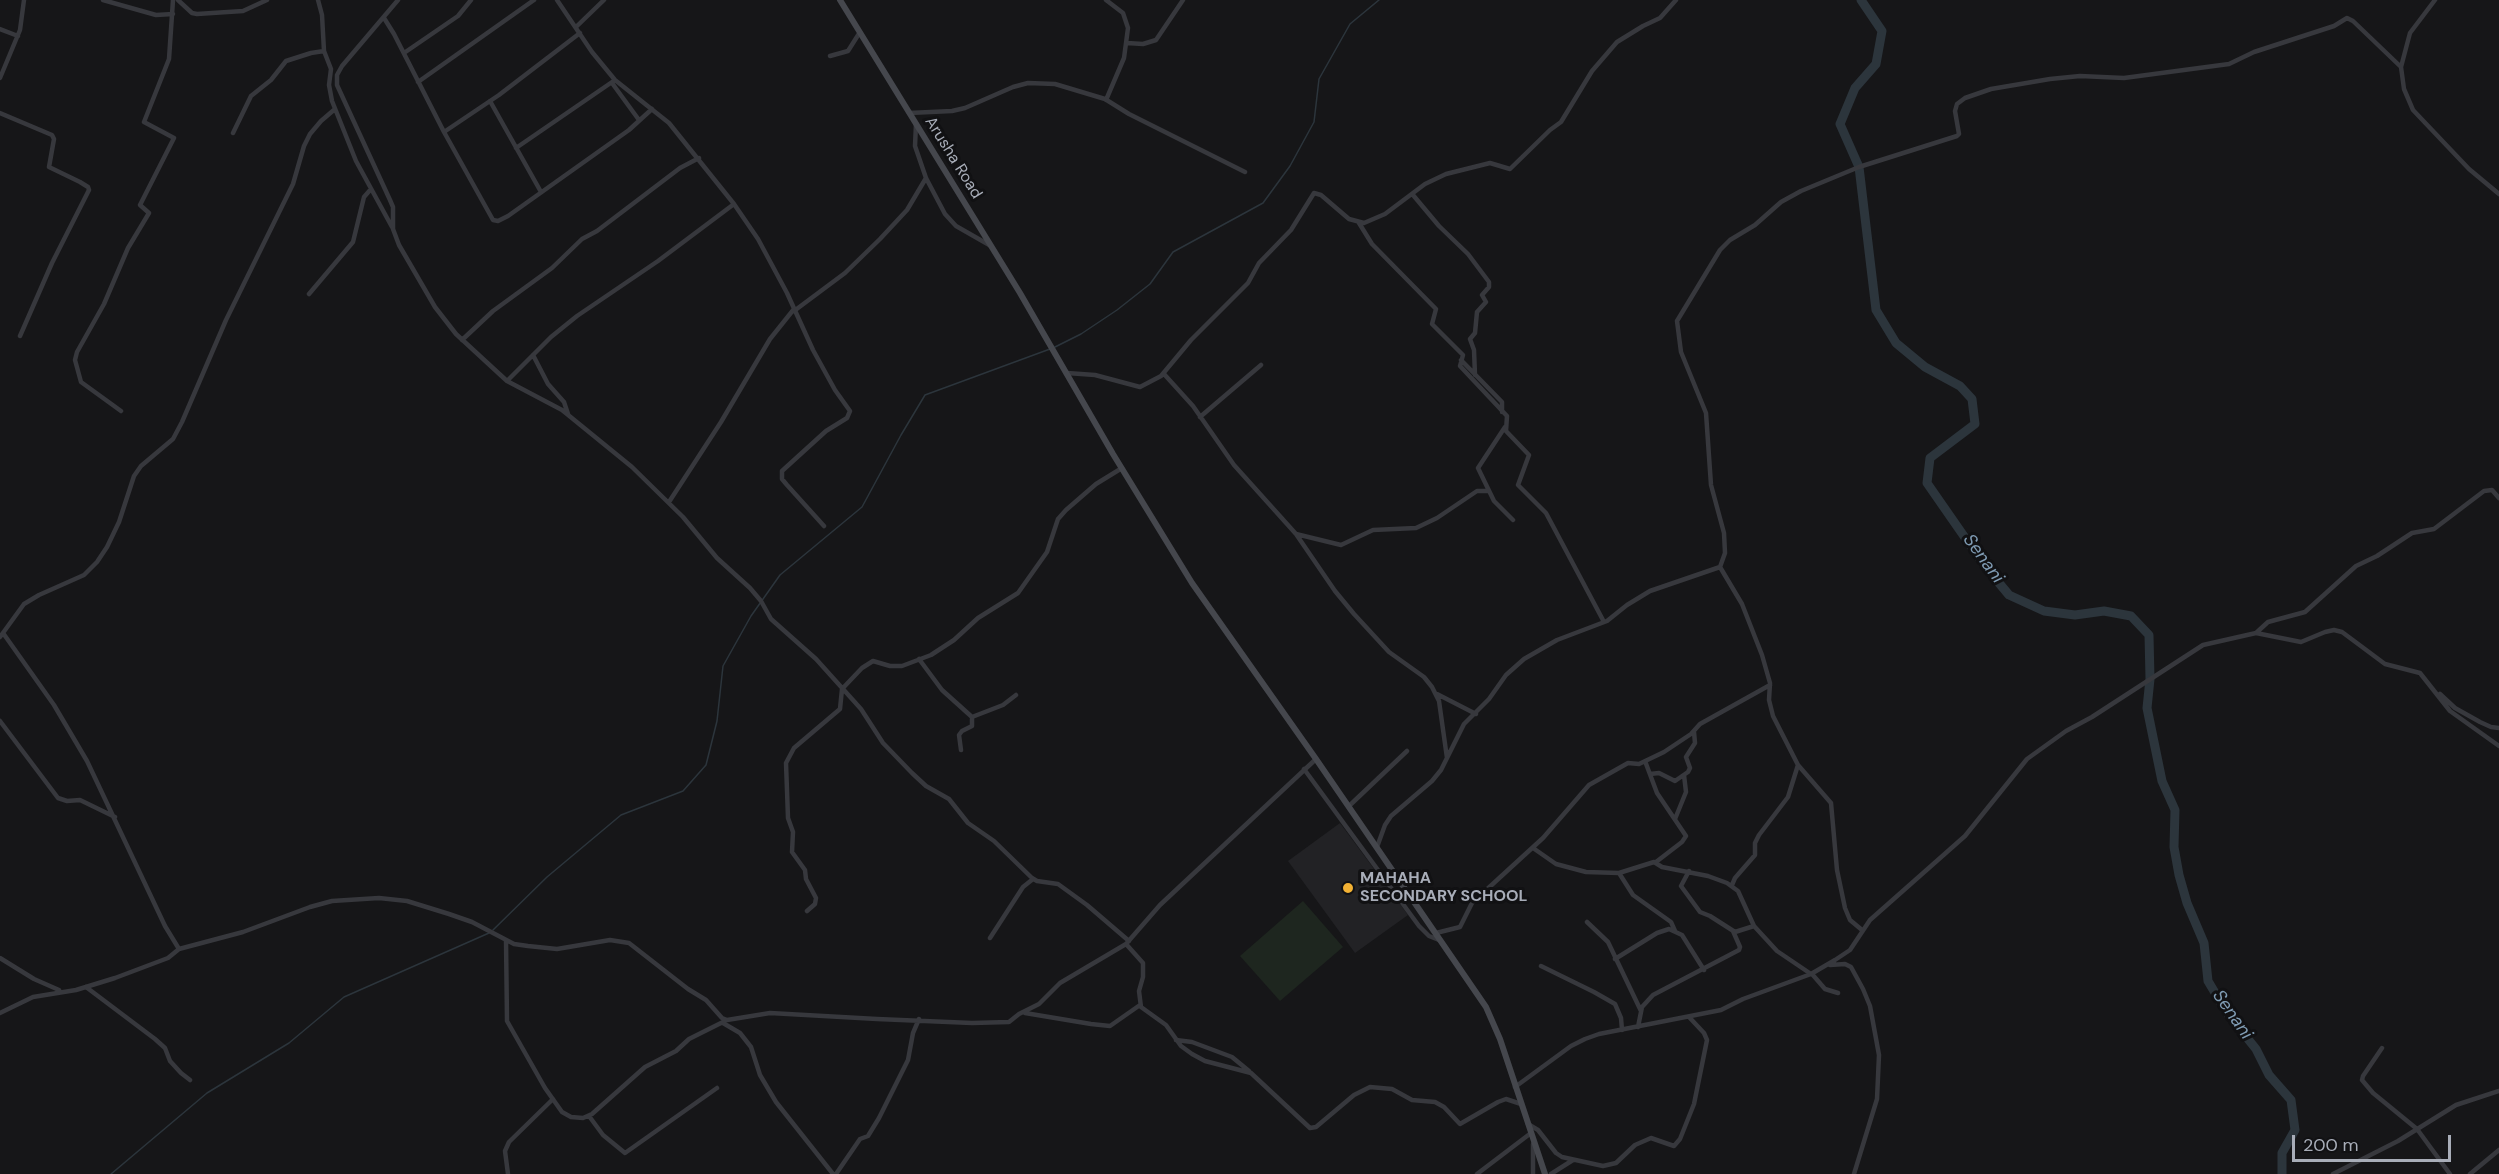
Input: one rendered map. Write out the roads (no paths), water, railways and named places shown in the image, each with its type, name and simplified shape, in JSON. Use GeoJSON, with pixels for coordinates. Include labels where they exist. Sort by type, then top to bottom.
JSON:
{"type":"FeatureCollection","features":[{"type":"Feature","properties":{"kind":"main road","name":"Arusha Road"},"geometry":{"type":"LineString","coordinates":[[840,0],[991,246],[1197,591],[1317,759],[1489,1011],[1545,1174]]}},
{"type":"Feature","properties":{"kind":"street"},"geometry":{"type":"LineString","coordinates":[[0,78],[18,36],[24,0]]}},
{"type":"Feature","properties":{"kind":"street"},"geometry":{"type":"LineString","coordinates":[[103,0],[156,15],[173,14]]}},
{"type":"Feature","properties":{"kind":"street"},"geometry":{"type":"LineString","coordinates":[[121,411],[81,382],[75,360],[77,352],[104,304],[128,248],[148,213],[140,205],[174,138],[144,122],[169,59],[174,0]]}},
{"type":"Feature","properties":{"kind":"street"},"geometry":{"type":"LineString","coordinates":[[178,0],[194,14],[229,13],[256,6],[267,0]]}},
{"type":"Feature","properties":{"kind":"street"},"geometry":{"type":"LineString","coordinates":[[254,0],[256,6]]}},
{"type":"Feature","properties":{"kind":"street"},"geometry":{"type":"LineString","coordinates":[[318,0],[322,15],[324,51],[331,69],[330,94],[335,109],[356,161],[393,229],[399,245],[435,307],[462,339],[507,381],[568,415],[632,466],[669,502],[717,558],[756,594],[771,619],[797,640],[863,712],[883,743],[926,786],[949,799],[968,824],[994,841],[1033,879],[1058,884],[1087,905],[1127,942],[1143,963],[1140,1005]]}},
{"type":"Feature","properties":{"kind":"street"},"geometry":{"type":"LineString","coordinates":[[393,229],[393,207],[339,92],[336,78],[342,66],[398,0]]}},
{"type":"Feature","properties":{"kind":"street"},"geometry":{"type":"LineString","coordinates":[[404,53],[458,16],[471,0]]}},
{"type":"Feature","properties":{"kind":"street"},"geometry":{"type":"LineString","coordinates":[[418,82],[534,0]]}},
{"type":"Feature","properties":{"kind":"street"},"geometry":{"type":"LineString","coordinates":[[557,0],[639,120]]}},
{"type":"Feature","properties":{"kind":"street"},"geometry":{"type":"LineString","coordinates":[[576,27],[604,0]]}},
{"type":"Feature","properties":{"kind":"street"},"geometry":{"type":"LineString","coordinates":[[1106,0],[1120,10],[1126,19],[1127,43],[1120,70],[1106,100]]}},
{"type":"Feature","properties":{"kind":"street"},"geometry":{"type":"LineString","coordinates":[[1127,43],[1143,44],[1156,40],[1183,0]]}},
{"type":"Feature","properties":{"kind":"street"},"geometry":{"type":"LineString","coordinates":[[1067,373],[1095,375],[1140,387],[1164,374],[1191,339],[1248,283],[1259,262],[1291,230],[1314,193],[1321,195],[1349,219],[1359,223],[1373,221],[1438,177],[1472,166],[1494,163],[1507,170],[1517,164],[1544,136],[1562,122],[1592,71],[1607,53],[1631,33],[1660,18],[1676,0]]}},
{"type":"Feature","properties":{"kind":"street"},"geometry":{"type":"LineString","coordinates":[[2435,0],[2410,33],[2401,67],[2404,89],[2413,110],[2469,169],[2499,194]]}},
{"type":"Feature","properties":{"kind":"street"},"geometry":{"type":"LineString","coordinates":[[384,18],[493,220],[502,220],[629,130],[652,109]]}},
{"type":"Feature","properties":{"kind":"street"},"geometry":{"type":"LineString","coordinates":[[1862,930],[1850,920],[1845,908],[1837,870],[1831,803],[1798,765],[1773,716],[1769,700],[1770,685],[1751,625],[1720,567],[1725,553],[1725,539],[1711,485],[1706,413],[1682,352],[1677,321],[1720,250],[1730,240],[1755,225],[1780,202],[1801,191],[1858,167],[1957,136],[1959,134],[1955,111],[1957,104],[1965,98],[1991,89],[2050,79],[2080,76],[2124,78],[2229,64],[2254,52],[2334,26],[2347,18],[2353,21],[2401,67]]}},
{"type":"Feature","properties":{"kind":"street"},"geometry":{"type":"LineString","coordinates":[[0,29],[18,36]]}},
{"type":"Feature","properties":{"kind":"street"},"geometry":{"type":"LineString","coordinates":[[830,56],[848,51],[860,32]]}},
{"type":"Feature","properties":{"kind":"street"},"geometry":{"type":"LineString","coordinates":[[444,132],[490,101],[580,33]]}},
{"type":"Feature","properties":{"kind":"street"},"geometry":{"type":"LineString","coordinates":[[233,133],[251,96],[271,80],[283,64],[304,55],[324,51]]}},
{"type":"Feature","properties":{"kind":"street"},"geometry":{"type":"LineString","coordinates":[[614,82],[669,123],[734,204],[758,239],[788,292],[794,310],[835,390],[850,411],[847,418],[826,431],[782,471],[782,479],[824,526]]}},
{"type":"Feature","properties":{"kind":"street"},"geometry":{"type":"LineString","coordinates":[[516,148],[614,82]]}},
{"type":"Feature","properties":{"kind":"street"},"geometry":{"type":"LineString","coordinates":[[909,113],[965,108],[1013,87],[1028,83],[1055,84],[1106,100],[1245,172]]}},
{"type":"Feature","properties":{"kind":"street"},"geometry":{"type":"LineString","coordinates":[[490,101],[541,192]]}},
{"type":"Feature","properties":{"kind":"street"},"geometry":{"type":"LineString","coordinates":[[179,950],[165,926],[87,760],[54,705],[1,635],[24,604],[84,575],[97,562],[119,522],[134,476],[141,466],[173,439],[182,422],[221,330],[293,184],[304,146],[310,134],[321,120],[335,109]]}},
{"type":"Feature","properties":{"kind":"street"},"geometry":{"type":"LineString","coordinates":[[0,112],[52,135],[53,146],[49,167],[80,182],[89,190],[55,257],[20,336]]}},
{"type":"Feature","properties":{"kind":"street"},"geometry":{"type":"LineString","coordinates":[[916,124],[915,146],[926,178],[950,221],[991,246]]}},
{"type":"Feature","properties":{"kind":"street"},"geometry":{"type":"LineString","coordinates":[[462,339],[493,311],[552,268],[582,239],[597,231],[680,168],[699,158]]}},
{"type":"Feature","properties":{"kind":"street"},"geometry":{"type":"LineString","coordinates":[[669,502],[721,422],[770,339],[794,310],[845,273],[880,239],[907,210],[926,178]]}},
{"type":"Feature","properties":{"kind":"street"},"geometry":{"type":"LineString","coordinates":[[309,294],[353,242],[364,197],[371,189]]}},
{"type":"Feature","properties":{"kind":"street"},"geometry":{"type":"LineString","coordinates":[[1413,195],[1439,226],[1468,254],[1490,282],[1482,295],[1486,302],[1477,312],[1475,333],[1470,339],[1474,350],[1475,375]]}},
{"type":"Feature","properties":{"kind":"street"},"geometry":{"type":"LineString","coordinates":[[507,381],[577,316],[658,261],[734,204]]}},
{"type":"Feature","properties":{"kind":"street"},"geometry":{"type":"LineString","coordinates":[[1359,223],[1372,244],[1436,309],[1432,324],[1462,354],[1460,366],[1463,370],[1508,417],[1505,427],[1478,468],[1494,501],[1513,520]]}},
{"type":"Feature","properties":{"kind":"street"},"geometry":{"type":"LineString","coordinates":[[533,355],[549,384],[564,402],[568,415]]}},
{"type":"Feature","properties":{"kind":"street"},"geometry":{"type":"LineString","coordinates":[[1461,360],[1502,402],[1502,411]]}},
{"type":"Feature","properties":{"kind":"street"},"geometry":{"type":"LineString","coordinates":[[1200,417],[1261,365]]}},
{"type":"Feature","properties":{"kind":"street"},"geometry":{"type":"LineString","coordinates":[[1164,374],[1200,417],[1234,465],[1296,534],[1335,591],[1389,652],[1424,677],[1437,694],[1442,714],[1447,758]]}},
{"type":"Feature","properties":{"kind":"street"},"geometry":{"type":"LineString","coordinates":[[1505,427],[1528,455],[1518,485],[1546,513],[1605,622]]}},
{"type":"Feature","properties":{"kind":"street"},"geometry":{"type":"LineString","coordinates":[[807,911],[815,904],[816,898],[805,870],[792,852],[793,832],[788,818],[786,764],[794,748],[840,709],[842,689],[862,668],[873,661],[890,666],[902,666],[938,652],[978,618],[1018,593],[1047,552],[1058,519],[1096,484],[1122,468]]}},
{"type":"Feature","properties":{"kind":"street"},"geometry":{"type":"LineString","coordinates":[[2256,633],[2268,622],[2305,612],[2352,568],[2377,556],[2412,533],[2434,530],[2484,491],[2492,490],[2499,498]]}},
{"type":"Feature","properties":{"kind":"street"},"geometry":{"type":"LineString","coordinates":[[1296,534],[1341,545],[1373,530],[1416,528],[1437,518],[1477,491],[1488,491]]}},
{"type":"Feature","properties":{"kind":"street"},"geometry":{"type":"LineString","coordinates":[[1377,847],[1391,816],[1432,781],[1447,758],[1464,724],[1476,714],[1506,675],[1524,659],[1557,640],[1605,622],[1650,591],[1720,567]]}},
{"type":"Feature","properties":{"kind":"street"},"geometry":{"type":"LineString","coordinates":[[1515,1087],[1572,1046],[1599,1034],[1721,1010],[1743,999],[1812,974],[1850,950],[1870,920],[1965,836],[1997,799],[2018,769],[2047,744],[2203,645],[2256,633],[2295,643],[2334,630],[2342,632],[2385,664],[2420,673],[2450,711],[2499,746]]}},
{"type":"Feature","properties":{"kind":"street"},"geometry":{"type":"LineString","coordinates":[[919,659],[942,690],[972,717],[972,726],[959,735],[961,750]]}},
{"type":"Feature","properties":{"kind":"street"},"geometry":{"type":"LineString","coordinates":[[1436,933],[1460,927],[1472,903],[1533,848],[1589,785],[1628,763],[1639,765],[1669,749],[1694,732],[1700,724],[1770,685]]}},
{"type":"Feature","properties":{"kind":"street"},"geometry":{"type":"LineString","coordinates":[[2433,688],[2465,714],[2491,728],[2499,728]]}},
{"type":"Feature","properties":{"kind":"street"},"geometry":{"type":"LineString","coordinates":[[1437,694],[1476,714]]}},
{"type":"Feature","properties":{"kind":"street"},"geometry":{"type":"LineString","coordinates":[[972,717],[1004,705],[1016,695]]}},
{"type":"Feature","properties":{"kind":"street"},"geometry":{"type":"LineString","coordinates":[[0,721],[58,798],[67,801],[80,800],[115,817]]}},
{"type":"Feature","properties":{"kind":"street"},"geometry":{"type":"LineString","coordinates":[[1650,774],[1659,774],[1675,781],[1690,770],[1686,757],[1695,743],[1694,732]]}},
{"type":"Feature","properties":{"kind":"street"},"geometry":{"type":"LineString","coordinates":[[1349,806],[1407,751]]}},
{"type":"Feature","properties":{"kind":"street"},"geometry":{"type":"LineString","coordinates":[[1025,1013],[1039,1004],[1059,983],[1127,942],[1160,905],[1317,759]]}},
{"type":"Feature","properties":{"kind":"street"},"geometry":{"type":"LineString","coordinates":[[1533,848],[1556,864],[1586,872],[1619,873],[1656,862],[1686,838],[1657,793],[1645,761]]}},
{"type":"Feature","properties":{"kind":"street"},"geometry":{"type":"LineString","coordinates":[[1732,885],[1735,878],[1755,855],[1756,839],[1788,797],[1798,765]]}},
{"type":"Feature","properties":{"kind":"street"},"geometry":{"type":"LineString","coordinates":[[1305,769],[1419,926],[1429,936],[1442,941]]}},
{"type":"Feature","properties":{"kind":"street"},"geometry":{"type":"LineString","coordinates":[[1675,819],[1686,792],[1684,775]]}},
{"type":"Feature","properties":{"kind":"street"},"geometry":{"type":"LineString","coordinates":[[1656,862],[1662,867],[1689,871],[1732,885],[1744,900],[1754,926],[1777,951],[1812,974],[1825,989],[1838,993]]}},
{"type":"Feature","properties":{"kind":"street"},"geometry":{"type":"LineString","coordinates":[[1689,871],[1681,885],[1700,912],[1733,931],[1739,932],[1754,926]]}},
{"type":"Feature","properties":{"kind":"street"},"geometry":{"type":"LineString","coordinates":[[1619,873],[1633,895],[1671,922],[1675,931]]}},
{"type":"Feature","properties":{"kind":"street"},"geometry":{"type":"LineString","coordinates":[[990,938],[1023,887],[1033,879]]}},
{"type":"Feature","properties":{"kind":"street"},"geometry":{"type":"LineString","coordinates":[[0,1013],[33,997],[86,987],[168,958],[179,950],[243,932],[332,901],[355,899],[407,901],[472,922],[506,940],[528,946],[557,949],[610,940],[629,944],[706,1000],[725,1021],[740,1033],[751,1047],[760,1075],[776,1102],[834,1174],[860,1139],[868,1136],[879,1118],[908,1060],[913,1033],[919,1019]]}},
{"type":"Feature","properties":{"kind":"street"},"geometry":{"type":"LineString","coordinates":[[1587,922],[1608,942],[1641,1011]]}},
{"type":"Feature","properties":{"kind":"street"},"geometry":{"type":"LineString","coordinates":[[1615,959],[1665,929],[1682,935],[1704,970]]}},
{"type":"Feature","properties":{"kind":"street"},"geometry":{"type":"LineString","coordinates":[[1638,1027],[1641,1011],[1653,995],[1740,949],[1733,931]]}},
{"type":"Feature","properties":{"kind":"street"},"geometry":{"type":"LineString","coordinates":[[506,940],[507,1021],[553,1099],[562,1112],[571,1117],[589,1116],[645,1067],[676,1051],[690,1039],[725,1021],[770,1012],[972,1023],[1010,1022],[1018,1014],[1025,1013],[1110,1026],[1140,1005]]}},
{"type":"Feature","properties":{"kind":"street"},"geometry":{"type":"LineString","coordinates":[[0,958],[46,985],[62,991]]}},
{"type":"Feature","properties":{"kind":"street"},"geometry":{"type":"LineString","coordinates":[[1823,967],[1837,964],[1851,967],[1870,1006],[1879,1055],[1877,1099],[1854,1174]]}},
{"type":"Feature","properties":{"kind":"street"},"geometry":{"type":"LineString","coordinates":[[1541,966],[1615,1004],[1621,1018],[1622,1030]]}},
{"type":"Feature","properties":{"kind":"street"},"geometry":{"type":"LineString","coordinates":[[86,987],[155,1039],[165,1048],[170,1060],[181,1073],[190,1080]]}},
{"type":"Feature","properties":{"kind":"street"},"geometry":{"type":"LineString","coordinates":[[1140,1005],[1166,1025],[1176,1040],[1188,1051],[1205,1061],[1251,1073]]}},
{"type":"Feature","properties":{"kind":"street"},"geometry":{"type":"LineString","coordinates":[[1528,1124],[1538,1130],[1556,1153],[1573,1160],[1610,1166],[1622,1160],[1635,1145],[1651,1138],[1673,1146],[1678,1142],[1696,1096],[1707,1040],[1704,1033],[1689,1017]]}},
{"type":"Feature","properties":{"kind":"street"},"geometry":{"type":"LineString","coordinates":[[1176,1040],[1192,1041],[1232,1057],[1312,1129],[1354,1095],[1370,1087],[1392,1089],[1412,1100],[1435,1102],[1444,1107],[1460,1124],[1506,1099],[1521,1104]]}},
{"type":"Feature","properties":{"kind":"street"},"geometry":{"type":"LineString","coordinates":[[2382,1048],[2362,1080],[2373,1093],[2417,1129],[2450,1174]]}},
{"type":"Feature","properties":{"kind":"street"},"geometry":{"type":"LineString","coordinates":[[589,1116],[603,1135],[625,1153],[717,1088]]}},
{"type":"Feature","properties":{"kind":"street"},"geometry":{"type":"LineString","coordinates":[[2334,1174],[2456,1105],[2499,1091]]}},
{"type":"Feature","properties":{"kind":"street"},"geometry":{"type":"LineString","coordinates":[[508,1174],[505,1151],[509,1142],[553,1099]]}},
{"type":"Feature","properties":{"kind":"street"},"geometry":{"type":"LineString","coordinates":[[1477,1174],[1532,1135]]}},
{"type":"Feature","properties":{"kind":"street"},"geometry":{"type":"LineString","coordinates":[[1532,1135],[1533,1174]]}},
{"type":"Feature","properties":{"kind":"street"},"geometry":{"type":"LineString","coordinates":[[2470,1174],[2499,1150]]}},
{"type":"Feature","properties":{"kind":"street"},"geometry":{"type":"LineString","coordinates":[[1551,1174],[1573,1160]]}},
{"type":"Feature","properties":{"kind":"waterway"},"geometry":{"type":"LineString","coordinates":[[1055,347],[1081,334],[1150,284],[1173,252],[1263,203],[1290,166],[1314,122],[1319,79],[1350,24],[1379,0]]}},
{"type":"Feature","properties":{"kind":"waterway","name":"Senani"},"geometry":{"type":"LineString","coordinates":[[1861,0],[1882,31],[1876,64],[1855,88],[1840,124],[1859,167],[1876,310],[1896,343],[1925,367],[1960,386],[1972,399],[1975,424],[1930,458],[1927,483],[1984,565],[2009,595],[2044,611],[2075,615],[2104,611],[2131,616],[2149,635],[2150,679],[2147,708],[2162,781],[2175,810],[2174,847],[2179,875],[2187,903],[2204,943],[2208,981],[2227,1013],[2256,1049],[2269,1075],[2291,1100],[2295,1130],[2282,1153],[2282,1174]]}},
{"type":"Feature","properties":{"kind":"waterway"},"geometry":{"type":"LineString","coordinates":[[493,930],[547,877],[621,815],[683,791],[706,765],[717,721],[723,666],[751,616],[780,575],[862,507],[925,395],[1050,349]]}},
{"type":"Feature","properties":{"kind":"waterway"},"geometry":{"type":"LineString","coordinates":[[111,1174],[207,1093],[289,1043],[344,997],[489,933]]}},
{"type":"Feature","properties":{"kind":"place","name":"MAHAHA SECONDARY SCHOOL"},"geometry":{"type":"Point","coordinates":[1348,888]}}]}
